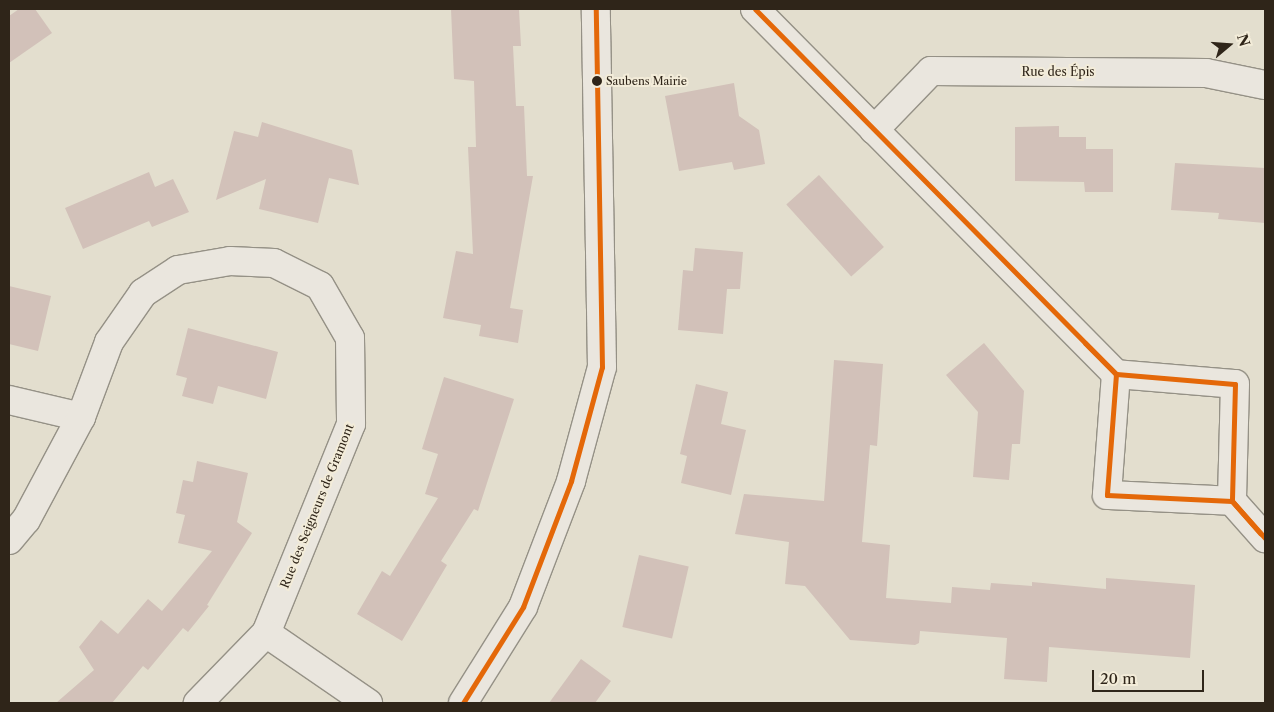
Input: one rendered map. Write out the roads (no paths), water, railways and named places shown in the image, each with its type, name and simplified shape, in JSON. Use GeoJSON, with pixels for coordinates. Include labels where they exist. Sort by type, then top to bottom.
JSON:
{"type":"FeatureCollection","features":[{"type":"Feature","properties":{"kind":"street"},"geometry":{"type":"LineString","coordinates":[[462,703],[523,607],[572,481],[602,367],[596,9]]}},
{"type":"Feature","properties":{"kind":"street"},"geometry":{"type":"LineString","coordinates":[[755,9],[1116,374],[1235,384],[1232,501],[1265,538]]}},
{"type":"Feature","properties":{"kind":"street","name":"Rue des Épis"},"geometry":{"type":"LineString","coordinates":[[874,130],[931,71],[1206,73],[1265,85]]}},
{"type":"Feature","properties":{"kind":"street","name":"Rue des Seigneurs de Gramont"},"geometry":{"type":"LineString","coordinates":[[9,540],[26,520],[81,417],[109,342],[143,293],[178,270],[230,261],[274,263],[320,286],[350,338],[351,424],[266,633],[198,703]]}},
{"type":"Feature","properties":{"kind":"street"},"geometry":{"type":"LineString","coordinates":[[1116,374],[1107,495],[1232,501]]}},
{"type":"Feature","properties":{"kind":"street"},"geometry":{"type":"LineString","coordinates":[[9,400],[81,417]]}},
{"type":"Feature","properties":{"kind":"street"},"geometry":{"type":"LineString","coordinates":[[266,633],[368,703]]}},
{"type":"Feature","properties":{"kind":"place","name":"Saubens Mairie"},"geometry":{"type":"Point","coordinates":[597,81]}}]}
